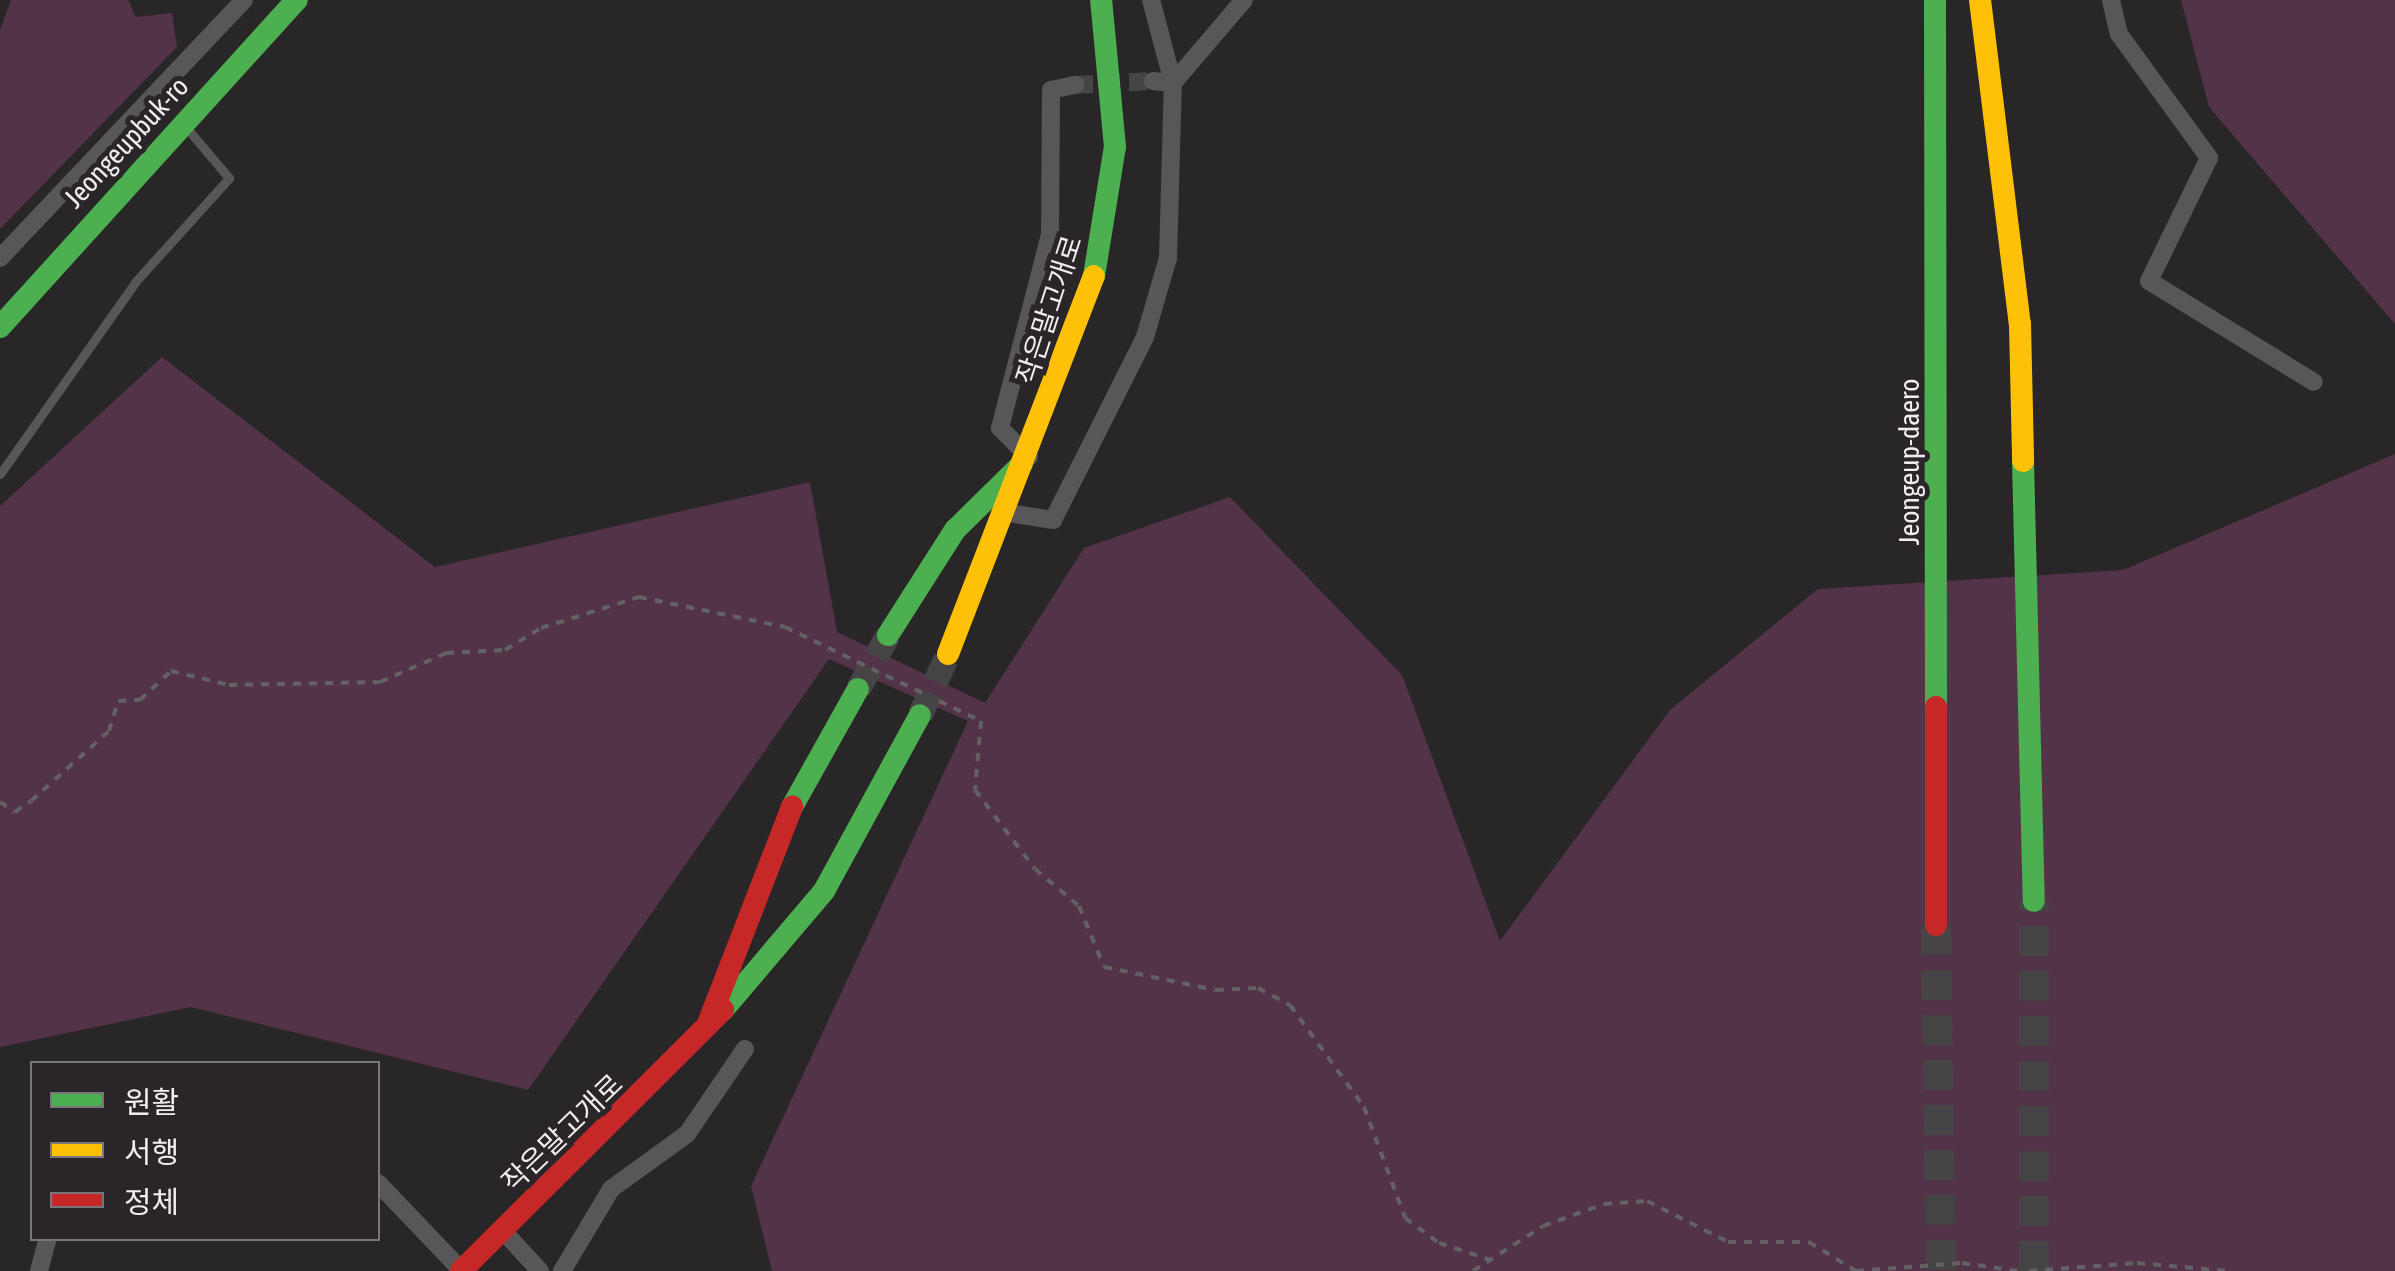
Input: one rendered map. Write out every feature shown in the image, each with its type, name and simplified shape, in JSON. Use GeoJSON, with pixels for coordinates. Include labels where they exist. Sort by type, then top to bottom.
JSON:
{"type":"FeatureCollection","features":[{"type":"Feature","properties":{"kind":"main road","name":"Jeongeupbuk-ro"},"geometry":{"type":"LineString","coordinates":[[0,327],[297,0]]}},
{"type":"Feature","properties":{"kind":"main road","name":"작은말고개로"},"geometry":{"type":"LineString","coordinates":[[948,654],[1009,512],[1083,320],[1111,199],[1114,84],[1100,0]]}},
{"type":"Feature","properties":{"kind":"main road"},"geometry":{"type":"LineString","coordinates":[[1915,0],[1919,140],[1940,208]]}},
{"type":"Feature","properties":{"kind":"main road","name":"Jeongeup-daero"},"geometry":{"type":"LineString","coordinates":[[1935,0],[1940,208],[1936,925]]}},
{"type":"Feature","properties":{"kind":"main road"},"geometry":{"type":"LineString","coordinates":[[1981,2],[2020,324],[2034,901]]}},
{"type":"Feature","properties":{"kind":"main road","name":"작은말고개로"},"geometry":{"type":"LineString","coordinates":[[888,636],[954,530],[1029,457]]}},
{"type":"Feature","properties":{"kind":"main road","name":"작은말고개로"},"geometry":{"type":"LineString","coordinates":[[704,1036],[791,810],[858,689]]}},
{"type":"Feature","properties":{"kind":"main road","name":"작은말고개로"},"geometry":{"type":"LineString","coordinates":[[461,1271],[704,1036],[824,891],[920,715]]}},
{"type":"Feature","properties":{"kind":"street"},"geometry":{"type":"LineString","coordinates":[[0,258],[244,0]]}},
{"type":"Feature","properties":{"kind":"street"},"geometry":{"type":"LineString","coordinates":[[1009,512],[1053,520],[1145,337],[1168,258],[1173,82],[1151,0]]}},
{"type":"Feature","properties":{"kind":"street"},"geometry":{"type":"LineString","coordinates":[[1173,82],[1244,0]]}},
{"type":"Feature","properties":{"kind":"street"},"geometry":{"type":"LineString","coordinates":[[2111,0],[2120,34],[2209,158],[2150,281],[2314,382]]}},
{"type":"Feature","properties":{"kind":"street"},"geometry":{"type":"LineString","coordinates":[[1153,81],[1173,82]]}},
{"type":"Feature","properties":{"kind":"street"},"geometry":{"type":"LineString","coordinates":[[1029,457],[1000,428],[1050,235],[1051,90],[1075,85]]}},
{"type":"Feature","properties":{"kind":"street"},"geometry":{"type":"LineString","coordinates":[[562,1271],[610,1189],[688,1134],[744,1049]]}},
{"type":"Feature","properties":{"kind":"street"},"geometry":{"type":"LineString","coordinates":[[380,1185],[461,1271]]}},
{"type":"Feature","properties":{"kind":"street"},"geometry":{"type":"LineString","coordinates":[[504,1232],[540,1271]]}},
{"type":"Feature","properties":{"kind":"street"},"geometry":{"type":"LineString","coordinates":[[39,1271],[47,1241]]}},
{"type":"Feature","properties":{"kind":"lane"},"geometry":{"type":"LineString","coordinates":[[0,474],[136,281],[229,178],[183,124]]}},
{"type":"Feature","properties":{"kind":"path"},"geometry":{"type":"LineString","coordinates":[[0,802],[15,812],[31,801],[109,731],[118,701],[140,700],[171,671],[228,685],[380,682],[446,653],[505,650],[639,597],[785,627],[981,721],[975,790],[1035,868],[1079,906],[1104,967],[1216,990],[1258,988],[1290,1005],[1364,1107],[1405,1218],[1439,1243],[1491,1260]]}},
{"type":"Feature","properties":{"kind":"path"},"geometry":{"type":"LineString","coordinates":[[1473,1271],[1543,1226],[1604,1204],[1647,1201],[1728,1242],[1809,1242],[1856,1271],[1962,1263],[2018,1271]]}},
{"type":"Feature","properties":{"kind":"path"},"geometry":{"type":"LineString","coordinates":[[2029,1271],[2137,1264],[2228,1271]]}},
{"type":"Feature","properties":{"kind":"shaded area"},"geometry":{"type":"Polygon","coordinates":[[[11,0],[128,0],[136,17],[172,13],[177,47],[0,229],[0,30],[11,0]]]}},
{"type":"Feature","properties":{"kind":"shaded area"},"geometry":{"type":"Polygon","coordinates":[[[2181,0],[2395,0],[2395,324],[2209,107],[2181,0]]]}},
{"type":"Feature","properties":{"kind":"shaded area"},"geometry":{"type":"Polygon","coordinates":[[[162,357],[435,567],[810,482],[837,632],[985,703],[1084,548],[1230,497],[1402,675],[1500,941],[1670,710],[1818,589],[2123,570],[2395,454],[2395,1271],[772,1271],[751,1186],[968,721],[829,659],[528,1090],[191,1007],[0,1047],[0,506],[162,357]]]}},
{"type":"Feature","properties":{"kind":"tunnel"},"geometry":{"type":"LineString","coordinates":[[1075,85],[1153,81]]}},
{"type":"Feature","properties":{"kind":"tunnel"},"geometry":{"type":"LineString","coordinates":[[858,689],[888,635]]}},
{"type":"Feature","properties":{"kind":"tunnel"},"geometry":{"type":"LineString","coordinates":[[920,715],[948,654]]}},
{"type":"Feature","properties":{"kind":"tunnel"},"geometry":{"type":"LineString","coordinates":[[2034,901],[2034,1271]]}},
{"type":"Feature","properties":{"kind":"tunnel"},"geometry":{"type":"LineString","coordinates":[[1936,925],[1941,1271]]}},
{"type":"Feature","properties":{"kind":"traffic: fast"},"geometry":{"type":"LineString","coordinates":[[0,327],[297,0]]}},
{"type":"Feature","properties":{"kind":"traffic: fast"},"geometry":{"type":"LineString","coordinates":[[1094,276],[1115,147],[1101,0]]}},
{"type":"Feature","properties":{"kind":"traffic: fast"},"geometry":{"type":"LineString","coordinates":[[1935,0],[1936,707]]}},
{"type":"Feature","properties":{"kind":"traffic: fast"},"geometry":{"type":"LineString","coordinates":[[2023,461],[2034,901]]}},
{"type":"Feature","properties":{"kind":"traffic: fast"},"geometry":{"type":"LineString","coordinates":[[888,635],[955,530],[1022,464]]}},
{"type":"Feature","properties":{"kind":"traffic: fast"},"geometry":{"type":"LineString","coordinates":[[792,807],[858,689]]}},
{"type":"Feature","properties":{"kind":"traffic: fast"},"geometry":{"type":"LineString","coordinates":[[723,1010],[824,891],[920,715]]}},
{"type":"Feature","properties":{"kind":"traffic: slow"},"geometry":{"type":"LineString","coordinates":[[1980,0],[2020,324],[2023,461]]}},
{"type":"Feature","properties":{"kind":"traffic: slow"},"geometry":{"type":"LineString","coordinates":[[948,654],[1094,276]]}},
{"type":"Feature","properties":{"kind":"traffic: jam"},"geometry":{"type":"LineString","coordinates":[[1936,707],[1936,925]]}},
{"type":"Feature","properties":{"kind":"traffic: jam"},"geometry":{"type":"LineString","coordinates":[[709,1021],[792,807]]}},
{"type":"Feature","properties":{"kind":"traffic: jam"},"geometry":{"type":"LineString","coordinates":[[461,1271],[723,1010]]}}]}
